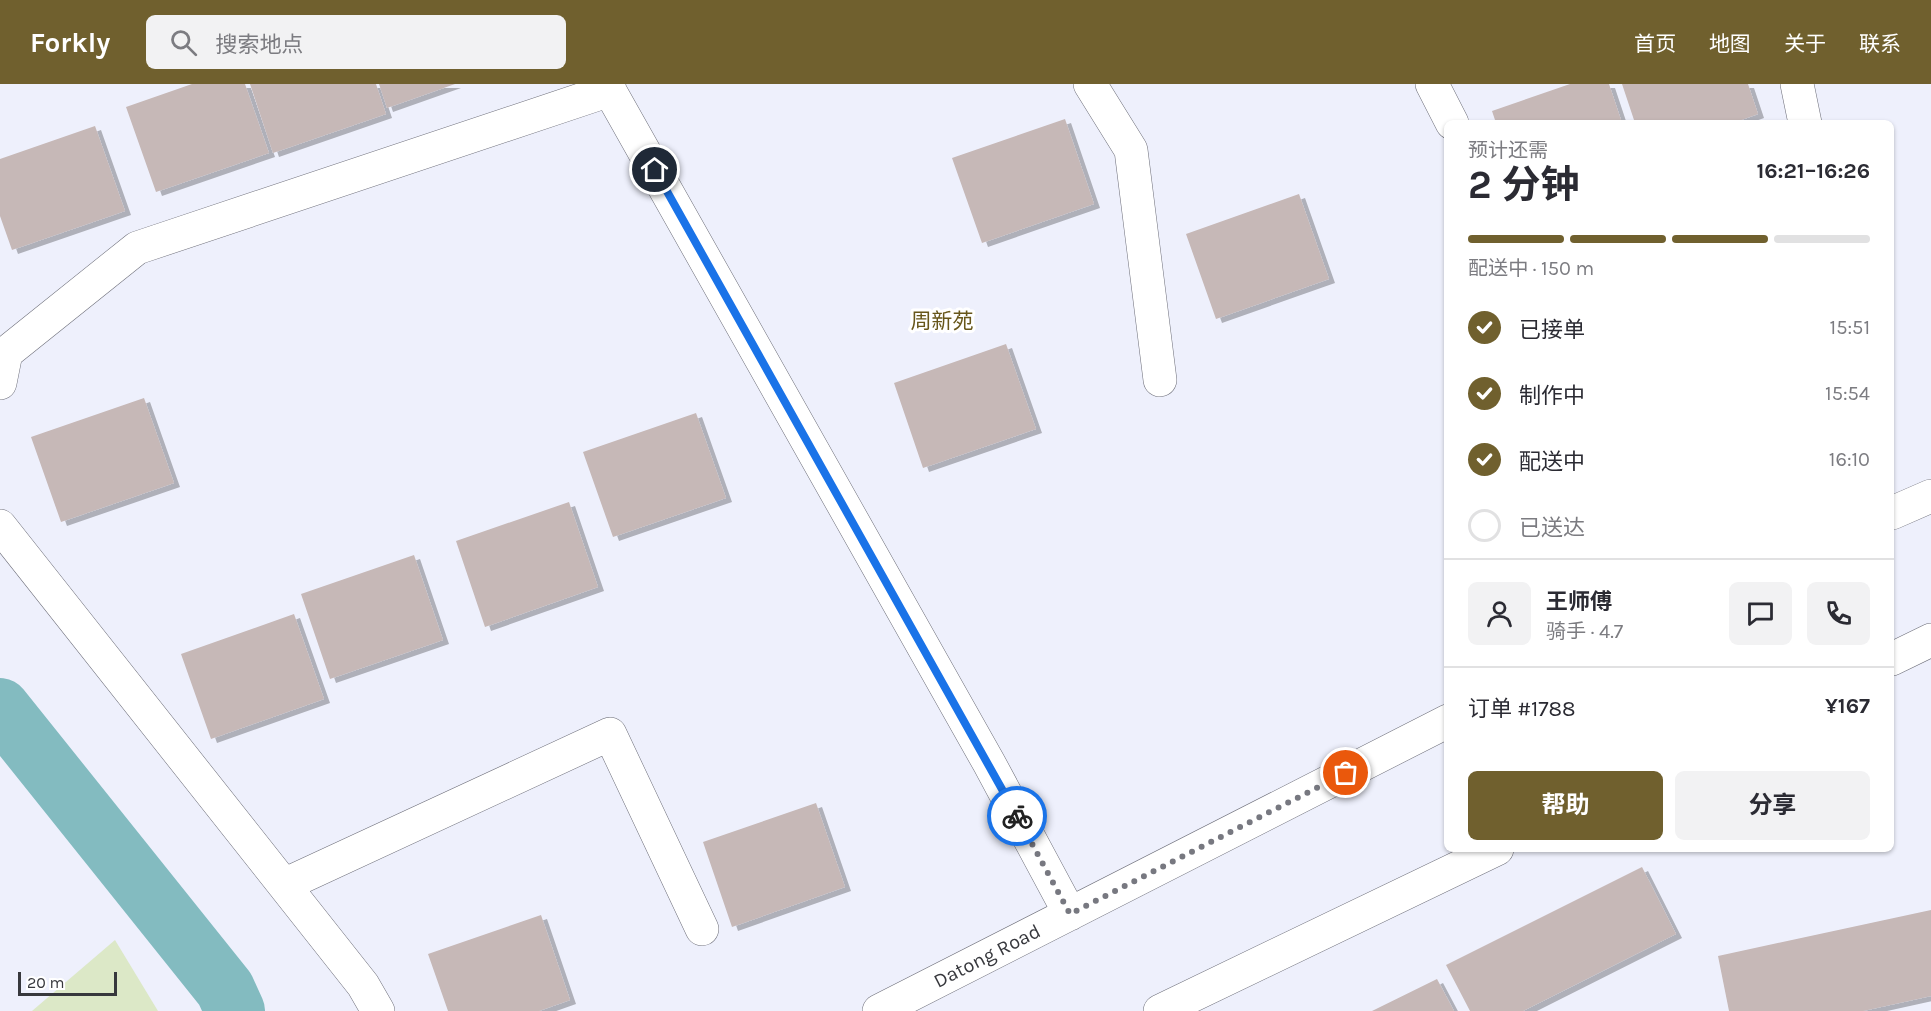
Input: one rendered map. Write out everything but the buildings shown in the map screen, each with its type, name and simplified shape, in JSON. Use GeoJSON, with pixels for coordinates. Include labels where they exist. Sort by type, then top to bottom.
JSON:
{"type":"FeatureCollection","features":[{"type":"Feature","properties":{"kind":"street"},"geometry":{"type":"LineString","coordinates":[[1090,84],[1131,150],[1160,380]]}},
{"type":"Feature","properties":{"kind":"street"},"geometry":{"type":"LineString","coordinates":[[1432,84],[1450,120]]}},
{"type":"Feature","properties":{"kind":"street"},"geometry":{"type":"LineString","coordinates":[[1797,84],[1804,120]]}},
{"type":"Feature","properties":{"kind":"street"},"geometry":{"type":"LineString","coordinates":[[0,383],[6,353],[137,248],[608,87],[983,753],[1070,914]]}},
{"type":"Feature","properties":{"kind":"street"},"geometry":{"type":"LineString","coordinates":[[1894,512],[1931,496]]}},
{"type":"Feature","properties":{"kind":"street"},"geometry":{"type":"LineString","coordinates":[[0,526],[363,985],[378,1011]]}},
{"type":"Feature","properties":{"kind":"street"},"geometry":{"type":"LineString","coordinates":[[1894,658],[1931,640]]}},
{"type":"Feature","properties":{"kind":"street","name":"Datong Road"},"geometry":{"type":"LineString","coordinates":[[879,1011],[1444,723]]}},
{"type":"Feature","properties":{"kind":"street"},"geometry":{"type":"LineString","coordinates":[[284,885],[610,734],[702,929]]}},
{"type":"Feature","properties":{"kind":"street"},"geometry":{"type":"LineString","coordinates":[[1160,1011],[1491,852]]}},
{"type":"Feature","properties":{"kind":"green space"},"geometry":{"type":"Polygon","coordinates":[[[115,940],[158,1011],[32,1011],[115,940]]]}},
{"type":"Feature","properties":{"kind":"waterway"},"geometry":{"type":"LineString","coordinates":[[0,708],[225,989],[235,1011]]}},
{"type":"Feature","properties":{"kind":"way so far"},"geometry":{"type":"LineString","coordinates":[[1017,816],[1070,914],[1346,773]]}},
{"type":"Feature","properties":{"kind":"district","name":"周新苑"},"geometry":{"type":"Point","coordinates":[942,321]}},
{"type":"Feature","properties":{"kind":"route"},"geometry":{"type":"LineString","coordinates":[[655,170],[1017,816]]}}]}
